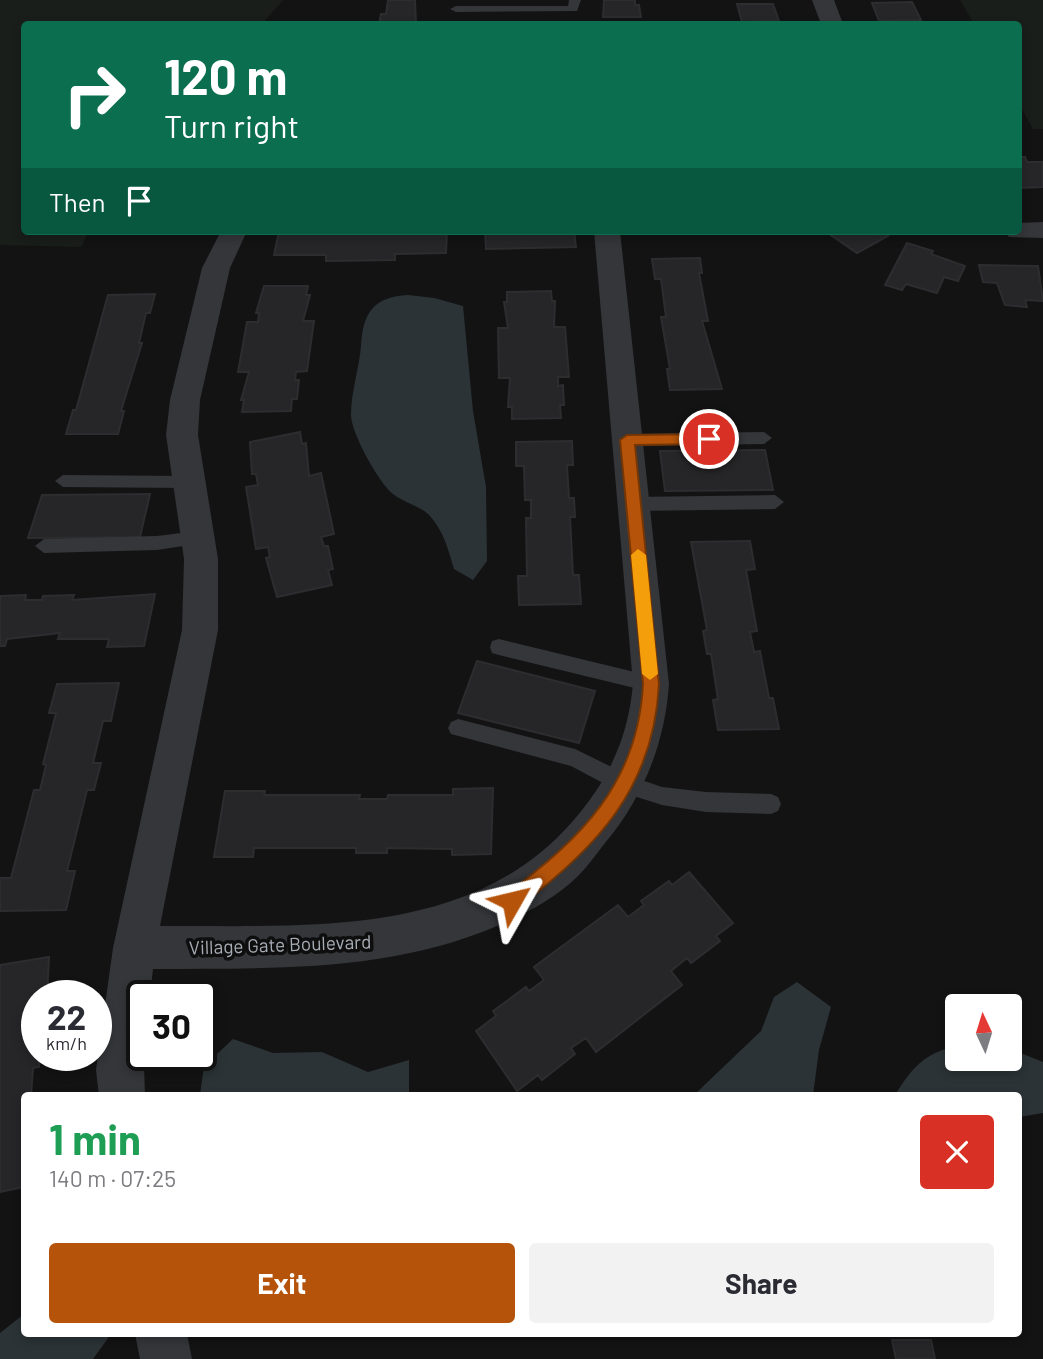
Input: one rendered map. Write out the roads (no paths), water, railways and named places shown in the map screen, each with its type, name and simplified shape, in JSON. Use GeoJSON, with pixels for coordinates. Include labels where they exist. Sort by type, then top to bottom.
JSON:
{"type":"FeatureCollection","features":[{"type":"Feature","properties":{"kind":"street"},"geometry":{"type":"LineString","coordinates":[[823,0],[831,21]]}},
{"type":"Feature","properties":{"kind":"street"},"geometry":{"type":"LineString","coordinates":[[1022,231],[1043,230]]}},
{"type":"Feature","properties":{"kind":"street"},"geometry":{"type":"LineString","coordinates":[[121,1092],[118,1070],[134,948],[200,630],[201,559],[182,435],[184,400],[216,268],[232,235]]}},
{"type":"Feature","properties":{"kind":"street","name":"Village Gate Boulevard"},"geometry":{"type":"LineString","coordinates":[[134,948],[365,943],[421,934],[473,918],[512,901],[558,867],[593,833],[625,784],[641,746],[650,715],[651,684],[607,235]]}},
{"type":"Feature","properties":{"kind":"street"},"geometry":{"type":"LineString","coordinates":[[162,1337],[166,1359]]}},
{"type":"Feature","properties":{"kind":"lane"},"geometry":{"type":"LineString","coordinates":[[456,4],[573,9],[575,0]]}},
{"type":"Feature","properties":{"kind":"lane"},"geometry":{"type":"LineString","coordinates":[[627,440],[764,438]]}},
{"type":"Feature","properties":{"kind":"lane"},"geometry":{"type":"LineString","coordinates":[[63,481],[188,482]]}},
{"type":"Feature","properties":{"kind":"lane"},"geometry":{"type":"LineString","coordinates":[[633,504],[775,502]]}},
{"type":"Feature","properties":{"kind":"lane"},"geometry":{"type":"LineString","coordinates":[[44,546],[157,543],[197,538]]}},
{"type":"Feature","properties":{"kind":"lane"},"geometry":{"type":"LineString","coordinates":[[499,648],[651,684]]}},
{"type":"Feature","properties":{"kind":"lane"},"geometry":{"type":"LineString","coordinates":[[458,728],[575,758],[625,784],[662,796],[706,802],[771,804]]}}]}
